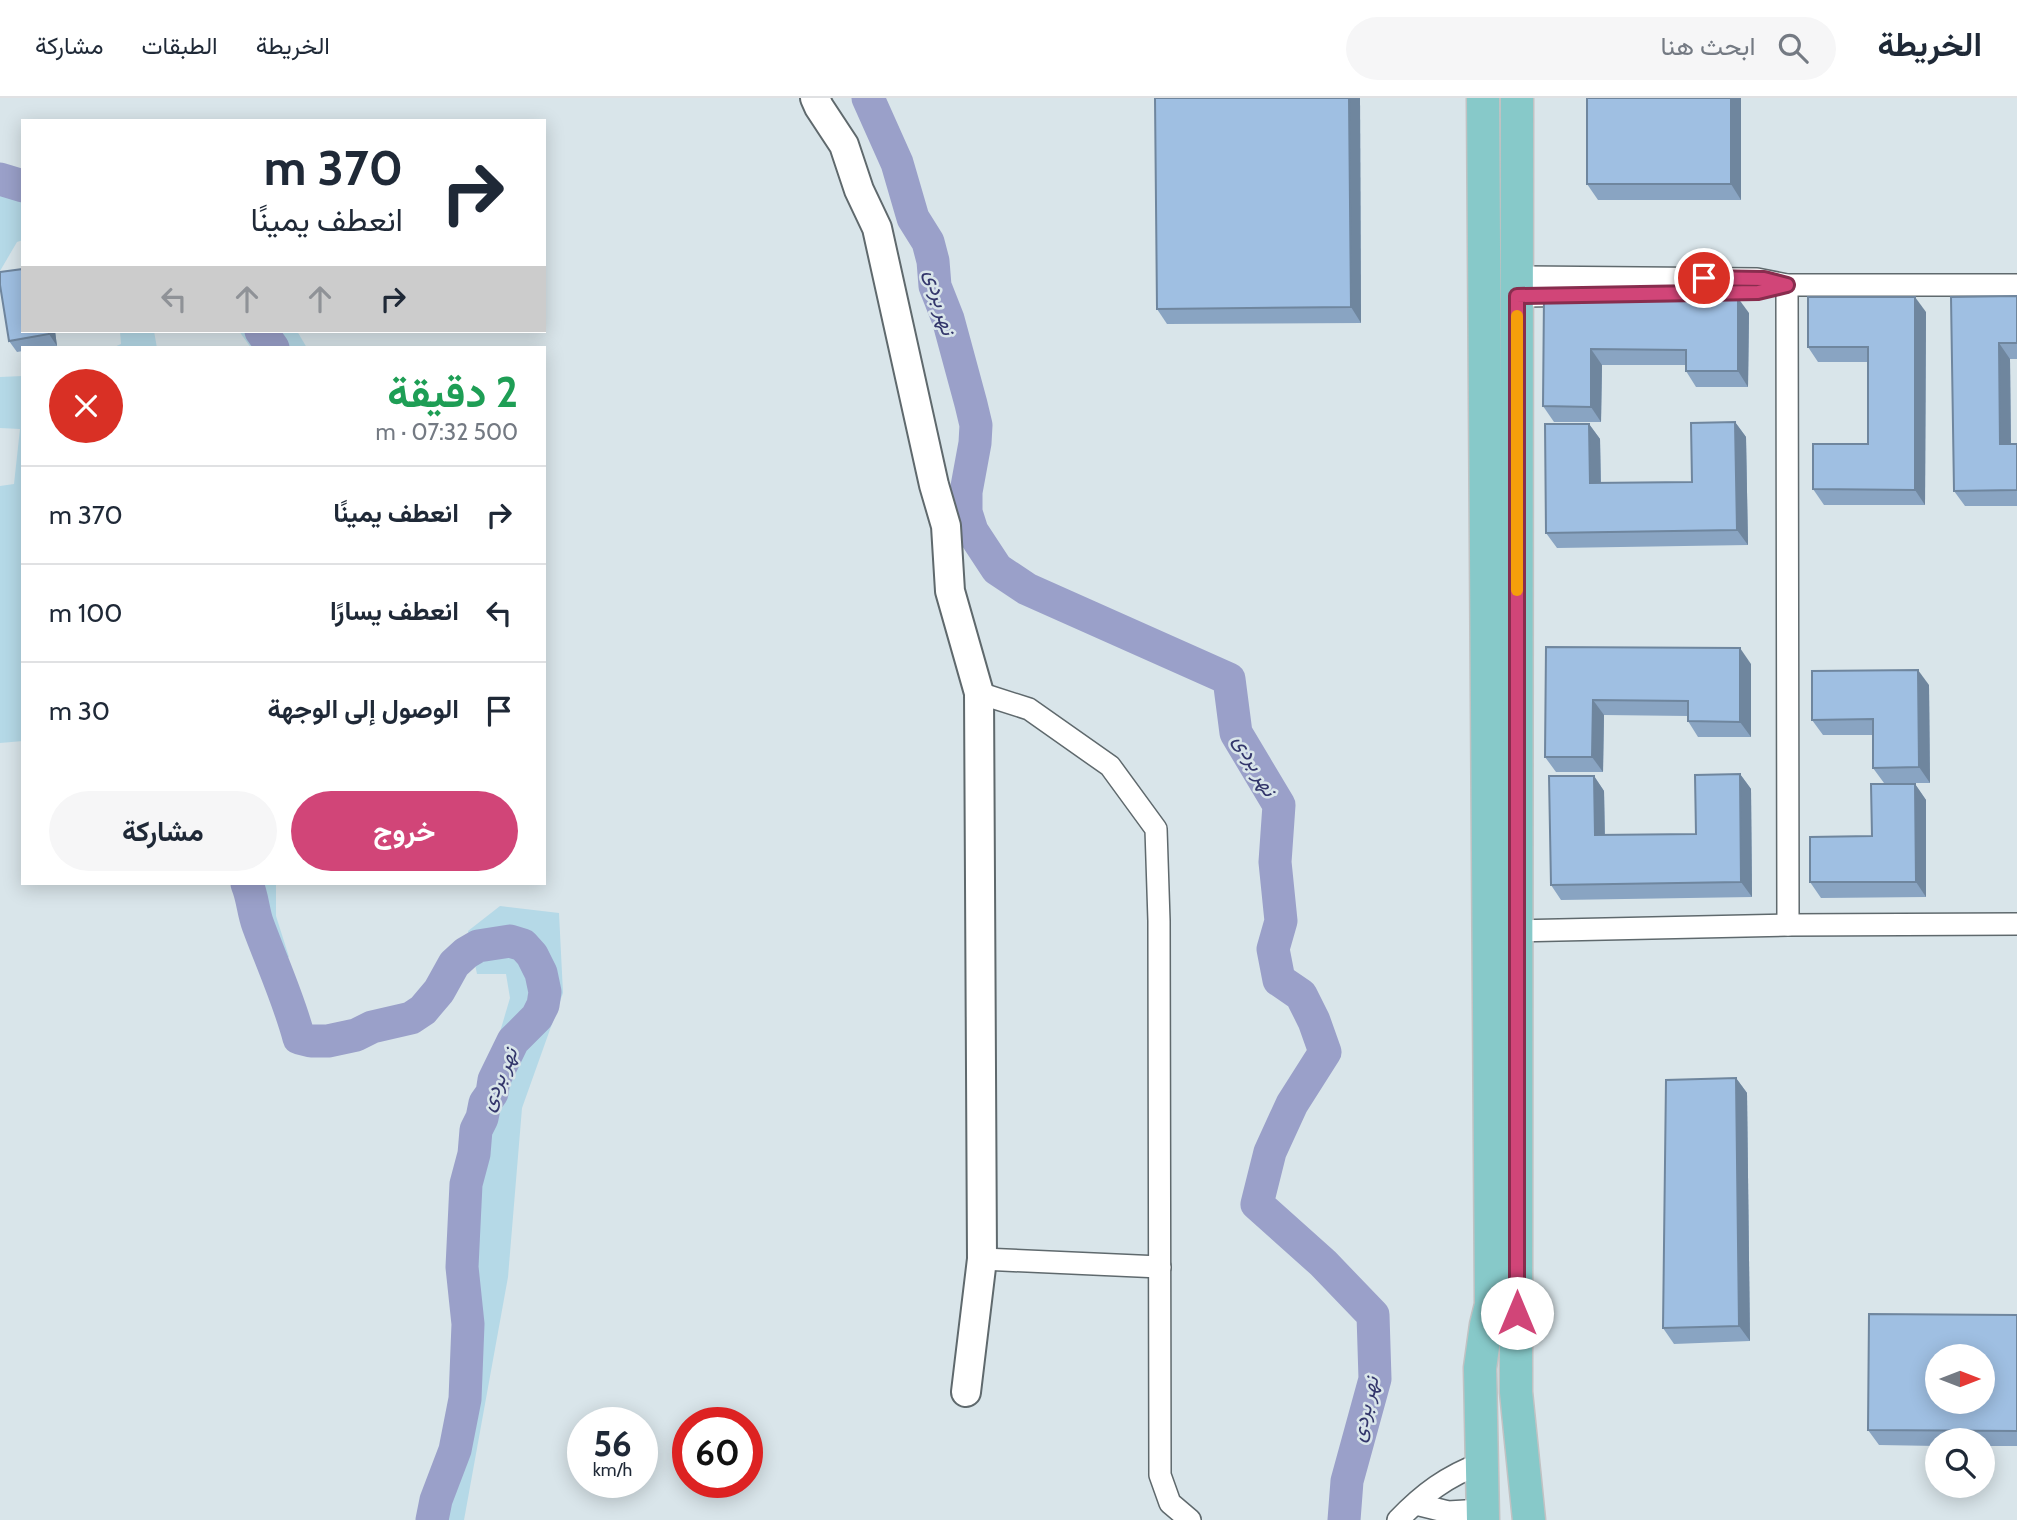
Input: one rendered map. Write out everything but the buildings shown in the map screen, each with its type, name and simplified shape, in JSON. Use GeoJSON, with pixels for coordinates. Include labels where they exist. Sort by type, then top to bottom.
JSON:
{"type":"FeatureCollection","features":[{"type":"Feature","properties":{"kind":"main road"},"geometry":{"type":"LineString","coordinates":[[1483,98],[1491,1305],[1480,1368],[1483,1515]]}},
{"type":"Feature","properties":{"kind":"main road"},"geometry":{"type":"LineString","coordinates":[[1517,98],[1516,1392],[1535,1517]]}},
{"type":"Feature","properties":{"kind":"street"},"geometry":{"type":"LineString","coordinates":[[815,98],[818,107],[844,145],[859,190],[877,228],[934,485],[946,526],[950,591],[979,693],[982,1259],[965,1392]]}},
{"type":"Feature","properties":{"kind":"street"},"geometry":{"type":"LineString","coordinates":[[833,98],[888,217],[924,367],[934,485]]}},
{"type":"Feature","properties":{"kind":"street"},"geometry":{"type":"LineString","coordinates":[[1517,286],[1758,292],[1787,285],[2017,285]]}},
{"type":"Feature","properties":{"kind":"street"},"geometry":{"type":"LineString","coordinates":[[1787,285],[1788,925]]}},
{"type":"Feature","properties":{"kind":"street"},"geometry":{"type":"LineString","coordinates":[[979,693],[1029,709],[1110,766],[1156,829],[1159,921],[1160,1475],[1170,1503],[1189,1520]]}},
{"type":"Feature","properties":{"kind":"street"},"geometry":{"type":"LineString","coordinates":[[1516,931],[1788,925],[2017,924]]}},
{"type":"Feature","properties":{"kind":"street"},"geometry":{"type":"LineString","coordinates":[[982,1259],[1160,1267]]}},
{"type":"Feature","properties":{"kind":"street"},"geometry":{"type":"LineString","coordinates":[[1398,1520],[1437,1484],[1482,1463]]}},
{"type":"Feature","properties":{"kind":"street"},"geometry":{"type":"LineString","coordinates":[[1416,1504],[1448,1512],[1483,1515]]}},
{"type":"Feature","properties":{"kind":"shaded area"},"geometry":{"type":"Polygon","coordinates":[[[0,171],[21,176],[21,241],[17,242],[0,271],[0,171]]]}},
{"type":"Feature","properties":{"kind":"shaded area"},"geometry":{"type":"Polygon","coordinates":[[[120,333],[154,333],[157,346],[116,346],[121,344],[120,333]]]}},
{"type":"Feature","properties":{"kind":"shaded area"},"geometry":{"type":"Polygon","coordinates":[[[240,333],[298,333],[306,346],[250,346],[240,333]]]}},
{"type":"Feature","properties":{"kind":"shaded area"},"geometry":{"type":"Polygon","coordinates":[[[21,376],[21,741],[0,743],[0,486],[14,484],[20,429],[0,428],[0,377],[21,376]]]}},
{"type":"Feature","properties":{"kind":"shaded area"},"geometry":{"type":"Polygon","coordinates":[[[243,885],[276,885],[276,916],[289,957],[264,966],[243,885]]]}},
{"type":"Feature","properties":{"kind":"shaded area"},"geometry":{"type":"Polygon","coordinates":[[[500,906],[559,913],[563,993],[522,1108],[508,1277],[464,1520],[427,1520],[457,1393],[458,1209],[492,1059],[510,998],[506,974],[477,974],[468,931],[500,906]]]}},
{"type":"Feature","properties":{"kind":"waterway","name":"نهر بردى"},"geometry":{"type":"LineString","coordinates":[[868,98],[897,163],[913,218],[928,242],[935,286],[948,319],[971,404],[976,425],[966,492],[966,512],[972,531],[997,569],[1027,589],[1229,679],[1236,733],[1279,805],[1275,862],[1281,921],[1273,949],[1279,980],[1301,995],[1325,1052],[1292,1104],[1270,1152],[1257,1204],[1323,1263],[1373,1315],[1375,1379],[1347,1481],[1344,1520]]}},
{"type":"Feature","properties":{"kind":"waterway","name":"نهر بردى"},"geometry":{"type":"LineString","coordinates":[[0,179],[21,185]]}},
{"type":"Feature","properties":{"kind":"waterway","name":"نهر بردى"},"geometry":{"type":"LineString","coordinates":[[262,333],[272,346]]}},
{"type":"Feature","properties":{"kind":"waterway","name":"نهر بردى"},"geometry":{"type":"LineString","coordinates":[[247,885],[256,920],[299,1038],[328,1041],[411,1018],[423,1010],[439,991],[454,964],[478,946],[510,941],[523,945],[532,955],[541,973],[545,992],[543,1005],[537,1017],[513,1041],[494,1080],[492,1093],[485,1103],[476,1130],[474,1154],[466,1184],[462,1267],[468,1324],[465,1399],[455,1450],[436,1500],[432,1520]]}},
{"type":"Feature","properties":{"kind":"slow traffic"},"geometry":{"type":"LineString","coordinates":[[1517,316],[1517,590]]}},
{"type":"Feature","properties":{"kind":"route"},"geometry":{"type":"LineString","coordinates":[[1517,1313],[1517,296],[1758,292],[1787,285],[1764,279],[1704,278]]}}]}
